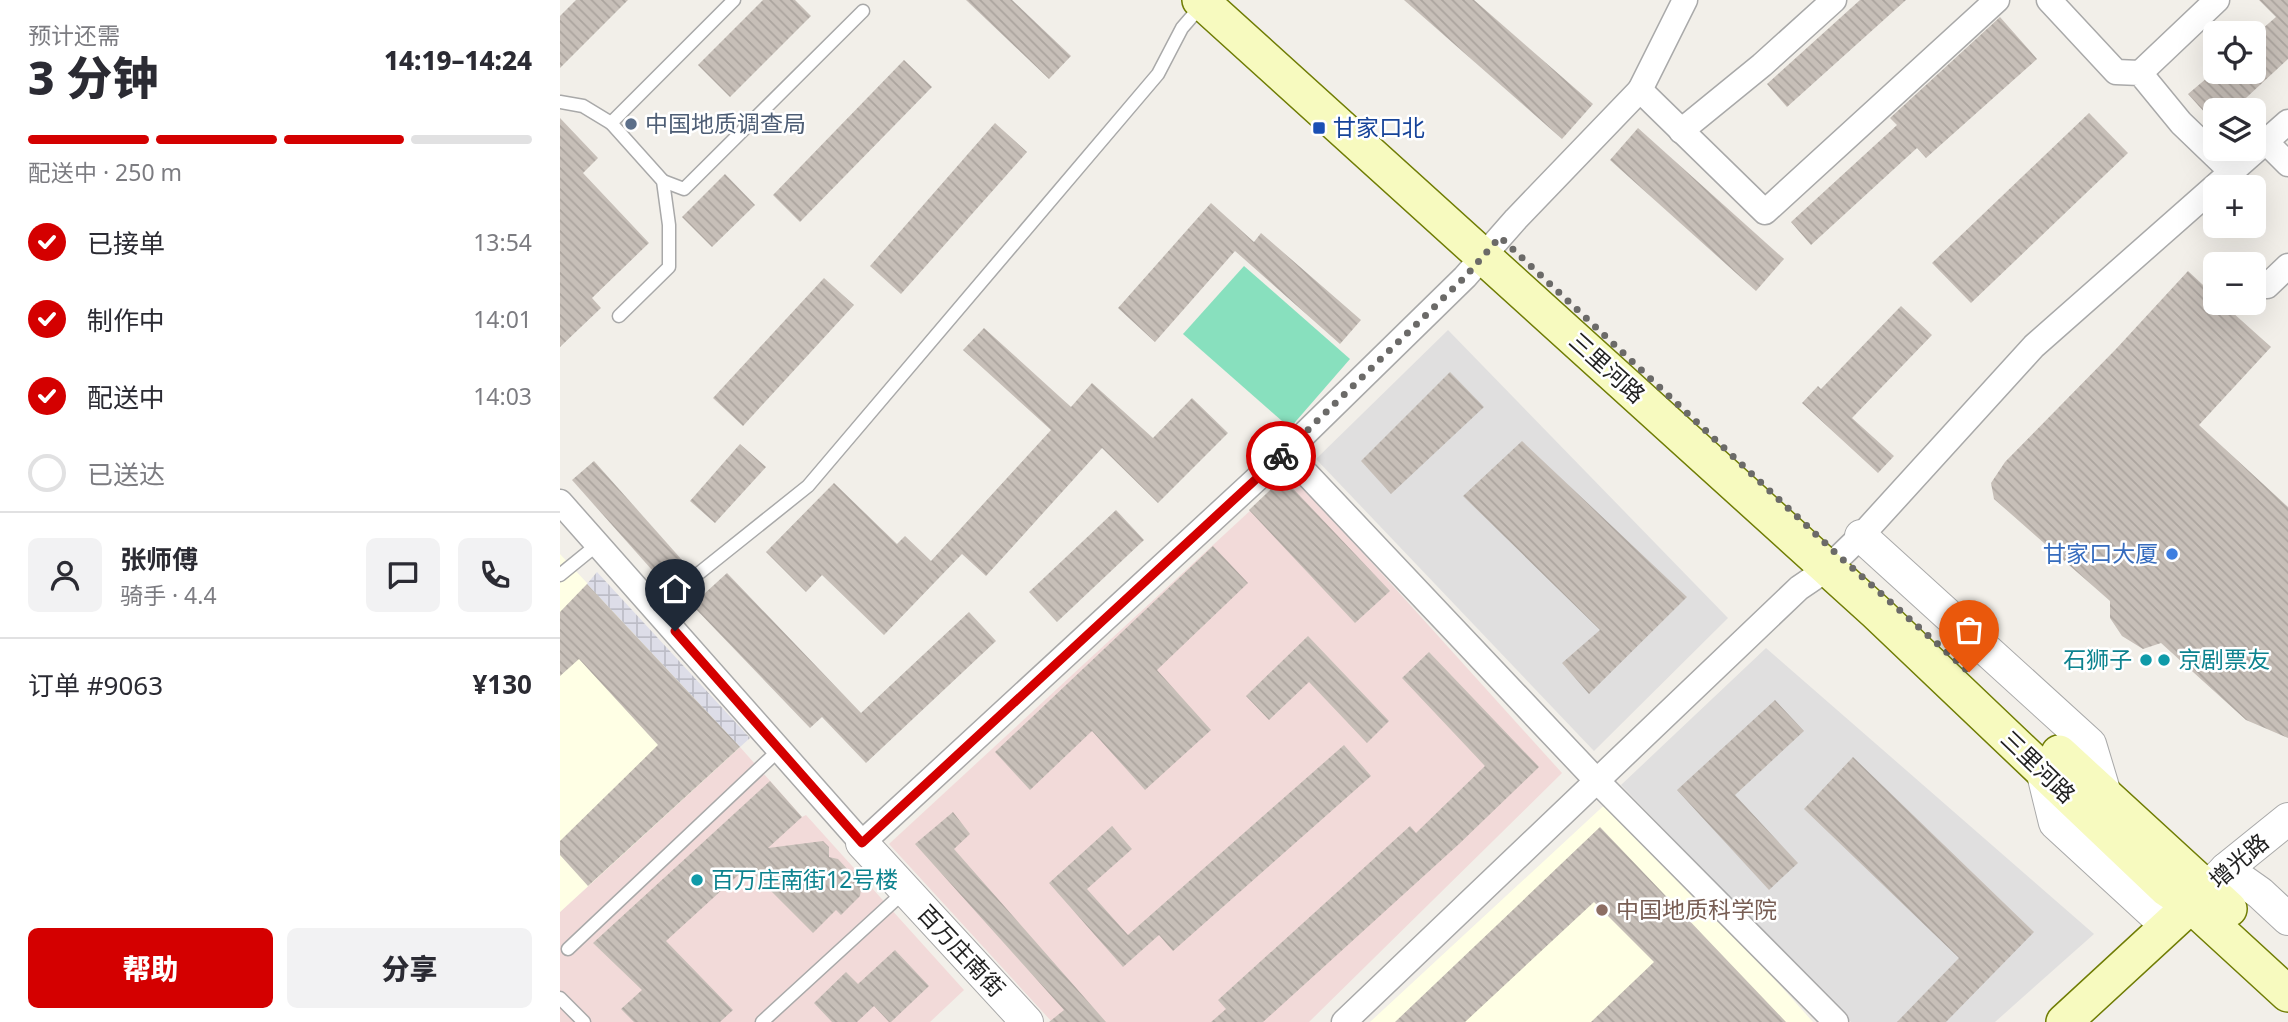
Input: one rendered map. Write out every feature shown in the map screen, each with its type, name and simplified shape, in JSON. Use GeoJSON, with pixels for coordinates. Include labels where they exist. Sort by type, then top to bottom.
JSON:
{"type":"FeatureCollection","features":[{"type":"Feature","properties":{"kind":"main road","name":"三里河路"},"geometry":{"type":"LineString","coordinates":[[1223,1],[1492,246],[1843,554],[2106,797],[2288,994]]}},
{"type":"Feature","properties":{"kind":"main road","name":"三里河路"},"geometry":{"type":"LineString","coordinates":[[1843,554],[2042,770],[2167,889],[2198,897],[2288,964]]}},
{"type":"Feature","properties":{"kind":"main road"},"geometry":{"type":"LineString","coordinates":[[2064,1022],[2198,897]]}},
{"type":"Feature","properties":{"kind":"street"},"geometry":{"type":"LineString","coordinates":[[862,843],[1286,452],[1465,277],[1640,90],[1685,0]]}},
{"type":"Feature","properties":{"kind":"street"},"geometry":{"type":"LineString","coordinates":[[1681,131],[1762,65],[1834,0]]}},
{"type":"Feature","properties":{"kind":"street"},"geometry":{"type":"LineString","coordinates":[[1640,90],[1765,212],[1997,0]]}},
{"type":"Feature","properties":{"kind":"street"},"geometry":{"type":"LineString","coordinates":[[2049,0],[2116,72],[2140,73],[2217,0]]}},
{"type":"Feature","properties":{"kind":"street"},"geometry":{"type":"LineString","coordinates":[[2140,73],[2181,123],[2232,172]]}},
{"type":"Feature","properties":{"kind":"street"},"geometry":{"type":"LineString","coordinates":[[2288,122],[2266,142],[2288,164]]}},
{"type":"Feature","properties":{"kind":"street"},"geometry":{"type":"LineString","coordinates":[[1344,1022],[1799,588],[1843,554],[2034,346],[2244,161]]}},
{"type":"Feature","properties":{"kind":"street"},"geometry":{"type":"LineString","coordinates":[[2267,286],[2288,267]]}},
{"type":"Feature","properties":{"kind":"street"},"geometry":{"type":"LineString","coordinates":[[1286,452],[1597,781],[1836,1022]]}},
{"type":"Feature","properties":{"kind":"street","name":"百万庄南街"},"geometry":{"type":"LineString","coordinates":[[560,502],[862,843],[1027,1022]]}},
{"type":"Feature","properties":{"kind":"street","name":"增光路"},"geometry":{"type":"LineString","coordinates":[[2198,897],[2288,819]]}},
{"type":"Feature","properties":{"kind":"street","name":"三里河路"},"geometry":{"type":"LineString","coordinates":[[2198,897],[2260,893],[2288,919]]}},
{"type":"Feature","properties":{"kind":"lane"},"geometry":{"type":"LineString","coordinates":[[611,123],[734,0]]}},
{"type":"Feature","properties":{"kind":"lane"},"geometry":{"type":"LineString","coordinates":[[658,611],[693,578],[808,486],[1158,74],[1182,28],[1223,1]]}},
{"type":"Feature","properties":{"kind":"lane"},"geometry":{"type":"LineString","coordinates":[[560,102],[583,106],[611,123],[663,181],[684,189],[863,11]]}},
{"type":"Feature","properties":{"kind":"lane"},"geometry":{"type":"LineString","coordinates":[[619,316],[669,267],[669,225],[663,181]]}},
{"type":"Feature","properties":{"kind":"lane"},"geometry":{"type":"LineString","coordinates":[[560,575],[598,544]]}},
{"type":"Feature","properties":{"kind":"lane"},"geometry":{"type":"LineString","coordinates":[[568,949],[780,749]]}},
{"type":"Feature","properties":{"kind":"lane"},"geometry":{"type":"LineString","coordinates":[[762,1022],[905,890]]}},
{"type":"Feature","properties":{"kind":"lane"},"geometry":{"type":"LineString","coordinates":[[560,998],[584,1022]]}},
{"type":"Feature","properties":{"kind":"shaded area"},"geometry":{"type":"Polygon","coordinates":[[[1448,330],[1728,618],[1594,751],[1316,459],[1448,330]]]}},
{"type":"Feature","properties":{"kind":"shaded area"},"geometry":{"type":"Polygon","coordinates":[[[1291,473],[1562,773],[1309,1022],[1052,1022],[889,844],[1291,473]]]}},
{"type":"Feature","properties":{"kind":"shaded area"},"geometry":{"type":"Polygon","coordinates":[[[560,554],[740,747],[560,912],[560,554]]]}},
{"type":"Feature","properties":{"kind":"shaded area"},"geometry":{"type":"Polygon","coordinates":[[[597,572],[750,738],[740,747],[587,584],[597,572]]]}},
{"type":"Feature","properties":{"kind":"shaded area"},"geometry":{"type":"Polygon","coordinates":[[[1766,648],[2094,934],[1995,1022],[1851,1022],[1621,785],[1766,648]]]}},
{"type":"Feature","properties":{"kind":"shaded area"},"geometry":{"type":"Polygon","coordinates":[[[740,747],[802,817],[806,815],[964,990],[930,1022],[560,1022],[560,912],[740,747]]]}},
{"type":"Feature","properties":{"kind":"shaded area","name":"中国地质科学院"},"geometry":{"type":"Polygon","coordinates":[[[1612,798],[1813,1022],[1370,1022],[1612,798]]]}},
{"type":"Feature","properties":{"kind":"green space"},"geometry":{"type":"Polygon","coordinates":[[[1244,266],[1350,359],[1290,428],[1183,334],[1244,266]]]}},
{"type":"Feature","properties":{"kind":"building"},"geometry":{"type":"Polygon","coordinates":[[[576,0],[628,0],[560,68],[560,16],[576,0]]]}},
{"type":"Feature","properties":{"kind":"building"},"geometry":{"type":"Polygon","coordinates":[[[763,0],[795,0],[811,16],[730,97],[698,65],[763,0]]]}},
{"type":"Feature","properties":{"kind":"building"},"geometry":{"type":"Polygon","coordinates":[[[966,0],[1012,0],[1071,56],[1049,79],[966,0]]]}},
{"type":"Feature","properties":{"kind":"building"},"geometry":{"type":"Polygon","coordinates":[[[1404,0],[1474,0],[1593,104],[1562,139],[1404,0]]]}},
{"type":"Feature","properties":{"kind":"building"},"geometry":{"type":"Polygon","coordinates":[[[1860,0],[1906,0],[1787,107],[1767,84],[1860,0]]]}},
{"type":"Feature","properties":{"kind":"building"},"geometry":{"type":"Polygon","coordinates":[[[2259,0],[2288,0],[2288,59],[2266,79],[2266,26],[2276,17],[2259,0]]]}},
{"type":"Feature","properties":{"kind":"building"},"geometry":{"type":"Polygon","coordinates":[[[2000,17],[2037,59],[1926,158],[1917,148],[1811,245],[1791,222],[1897,125],[1890,118],[2000,17]]]}},
{"type":"Feature","properties":{"kind":"building"},"geometry":{"type":"Polygon","coordinates":[[[904,60],[932,87],[800,222],[773,195],[904,60]]]}},
{"type":"Feature","properties":{"kind":"building"},"geometry":{"type":"Polygon","coordinates":[[[2203,81],[2203,84],[2261,84],[2246,98],[2203,98],[2203,111],[2188,94],[2203,81]]]}},
{"type":"Feature","properties":{"kind":"building"},"geometry":{"type":"Polygon","coordinates":[[[2089,113],[2128,153],[1971,303],[1932,263],[2089,113]]]}},
{"type":"Feature","properties":{"kind":"building"},"geometry":{"type":"Polygon","coordinates":[[[560,118],[598,158],[583,173],[649,243],[592,298],[601,308],[560,347],[560,118]]]}},
{"type":"Feature","properties":{"kind":"building"},"geometry":{"type":"Polygon","coordinates":[[[995,123],[1027,152],[901,294],[870,266],[995,123]]]}},
{"type":"Feature","properties":{"kind":"building"},"geometry":{"type":"Polygon","coordinates":[[[1638,128],[1784,259],[1756,291],[1610,160],[1638,128]]]}},
{"type":"Feature","properties":{"kind":"building"},"geometry":{"type":"Polygon","coordinates":[[[725,174],[755,205],[712,247],[682,217],[725,174]]]}},
{"type":"Feature","properties":{"kind":"building"},"geometry":{"type":"Polygon","coordinates":[[[1211,203],[1254,242],[1261,233],[1361,320],[1340,344],[1235,251],[1155,342],[1118,308],[1211,203]]]}},
{"type":"Feature","properties":{"kind":"building","name":"甘家口大厦"},"geometry":{"type":"Polygon","coordinates":[[[2188,271],[2203,285],[2203,315],[2235,315],[2271,347],[2199,425],[2288,507],[2288,738],[2246,720],[2161,643],[2143,649],[2122,636],[2110,618],[2110,601],[1994,499],[1991,483],[2005,462],[2188,271]]]}},
{"type":"Feature","properties":{"kind":"building"},"geometry":{"type":"Polygon","coordinates":[[[824,278],[854,305],[743,426],[713,398],[824,278]]]}},
{"type":"Feature","properties":{"kind":"building"},"geometry":{"type":"Polygon","coordinates":[[[1901,306],[1932,335],[1852,418],[1894,456],[1878,473],[1802,403],[1818,386],[1821,389],[1901,306]]]}},
{"type":"Feature","properties":{"kind":"building"},"geometry":{"type":"Polygon","coordinates":[[[984,328],[1071,407],[1092,383],[1153,438],[1192,398],[1228,433],[1158,503],[1102,448],[986,576],[962,554],[884,635],[822,575],[806,592],[766,552],[834,483],[897,544],[905,536],[931,561],[1051,430],[963,350],[984,328]]]}},
{"type":"Feature","properties":{"kind":"building"},"geometry":{"type":"Polygon","coordinates":[[[1450,372],[1484,407],[1391,494],[1361,461],[1450,372]]]}},
{"type":"Feature","properties":{"kind":"building"},"geometry":{"type":"Polygon","coordinates":[[[1522,441],[1687,597],[1589,694],[1562,663],[1600,630],[1463,496],[1522,441]]]}},
{"type":"Feature","properties":{"kind":"building"},"geometry":{"type":"Polygon","coordinates":[[[740,444],[766,467],[715,523],[690,501],[740,444]]]}},
{"type":"Feature","properties":{"kind":"building"},"geometry":{"type":"Polygon","coordinates":[[[594,461],[682,560],[660,579],[572,480],[594,461]]]}},
{"type":"Feature","properties":{"kind":"building"},"geometry":{"type":"Polygon","coordinates":[[[1283,478],[1390,591],[1355,623],[1249,510],[1283,478]]]}},
{"type":"Feature","properties":{"kind":"building"},"geometry":{"type":"Polygon","coordinates":[[[1116,510],[1144,540],[1057,622],[1029,592],[1116,510]]]}},
{"type":"Feature","properties":{"kind":"building"},"geometry":{"type":"Polygon","coordinates":[[[1213,546],[1248,583],[1157,670],[1211,730],[1145,790],[1092,731],[1030,790],[995,752],[1213,546]]]}},
{"type":"Feature","properties":{"kind":"building"},"geometry":{"type":"Polygon","coordinates":[[[727,573],[861,713],[969,612],[996,641],[866,763],[822,717],[810,728],[692,605],[727,573]]]}},
{"type":"Feature","properties":{"kind":"building"},"geometry":{"type":"Polygon","coordinates":[[[587,584],[740,747],[588,886],[560,855],[560,841],[658,745],[579,659],[560,676],[560,612],[587,584]]]}},
{"type":"Feature","properties":{"kind":"building"},"geometry":{"type":"Polygon","coordinates":[[[1308,636],[1389,721],[1367,743],[1309,682],[1269,720],[1246,696],[1308,636]]]}},
{"type":"Feature","properties":{"kind":"building"},"geometry":{"type":"Polygon","coordinates":[[[1429,652],[1539,767],[1459,844],[1263,1022],[1211,1022],[1226,1009],[1218,1000],[1410,826],[1416,833],[1485,766],[1402,678],[1429,652]]]}},
{"type":"Feature","properties":{"kind":"building"},"geometry":{"type":"Polygon","coordinates":[[[1775,700],[1804,731],[1735,795],[1798,863],[1769,890],[1677,790],[1775,700]]]}},
{"type":"Feature","properties":{"kind":"building"},"geometry":{"type":"Polygon","coordinates":[[[1344,745],[1371,776],[1173,951],[1159,935],[1123,967],[1049,883],[1112,826],[1132,849],[1087,889],[1128,935],[1344,745]]]}},
{"type":"Feature","properties":{"kind":"building"},"geometry":{"type":"Polygon","coordinates":[[[1853,757],[2034,932],[1946,1022],[1897,1022],[1959,958],[1804,809],[1853,757]]]}},
{"type":"Feature","properties":{"kind":"building"},"geometry":{"type":"Polygon","coordinates":[[[770,781],[802,817],[768,848],[823,841],[829,847],[829,857],[838,859],[851,873],[854,872],[862,883],[860,896],[841,915],[836,910],[813,933],[747,867],[666,941],[733,1010],[720,1022],[634,1022],[621,1009],[642,990],[593,943],[770,781]]]}},
{"type":"Feature","properties":{"kind":"building"},"geometry":{"type":"Polygon","coordinates":[[[953,812],[970,834],[954,849],[1106,1022],[1049,1022],[1064,1010],[915,844],[953,812]]]}},
{"type":"Feature","properties":{"kind":"building"},"geometry":{"type":"Polygon","coordinates":[[[1600,827],[1786,1022],[1591,1022],[1654,962],[1594,902],[1465,1022],[1395,1022],[1600,827]]]}},
{"type":"Feature","properties":{"kind":"building"},"geometry":{"type":"Polygon","coordinates":[[[895,950],[929,986],[891,1022],[874,1006],[857,1022],[832,1022],[814,1003],[846,972],[858,984],[895,950]]]}},
{"type":"Feature","properties":{"kind":"way so far"},"geometry":{"type":"LineString","coordinates":[[1281,456],[1465,277],[1500,237],[1840,557],[1969,672]]}},
{"type":"Feature","properties":{"kind":"place","name":"中国地质调查局"},"geometry":{"type":"Point","coordinates":[631,124]}},
{"type":"Feature","properties":{"kind":"place","name":"甘家口北"},"geometry":{"type":"Point","coordinates":[1319,128]}},
{"type":"Feature","properties":{"kind":"place","name":"甘家口大厦"},"geometry":{"type":"Point","coordinates":[2172,554]}},
{"type":"Feature","properties":{"kind":"place","name":"石狮子"},"geometry":{"type":"Point","coordinates":[2146,660]}},
{"type":"Feature","properties":{"kind":"place","name":"京剧票友"},"geometry":{"type":"Point","coordinates":[2164,660]}},
{"type":"Feature","properties":{"kind":"place","name":"百万庄南街12号楼"},"geometry":{"type":"Point","coordinates":[697,880]}},
{"type":"Feature","properties":{"kind":"place","name":"中国地质科学院"},"geometry":{"type":"Point","coordinates":[1602,910]}},
{"type":"Feature","properties":{"kind":"route"},"geometry":{"type":"LineString","coordinates":[[675,631],[862,843],[1281,456]]}}]}
